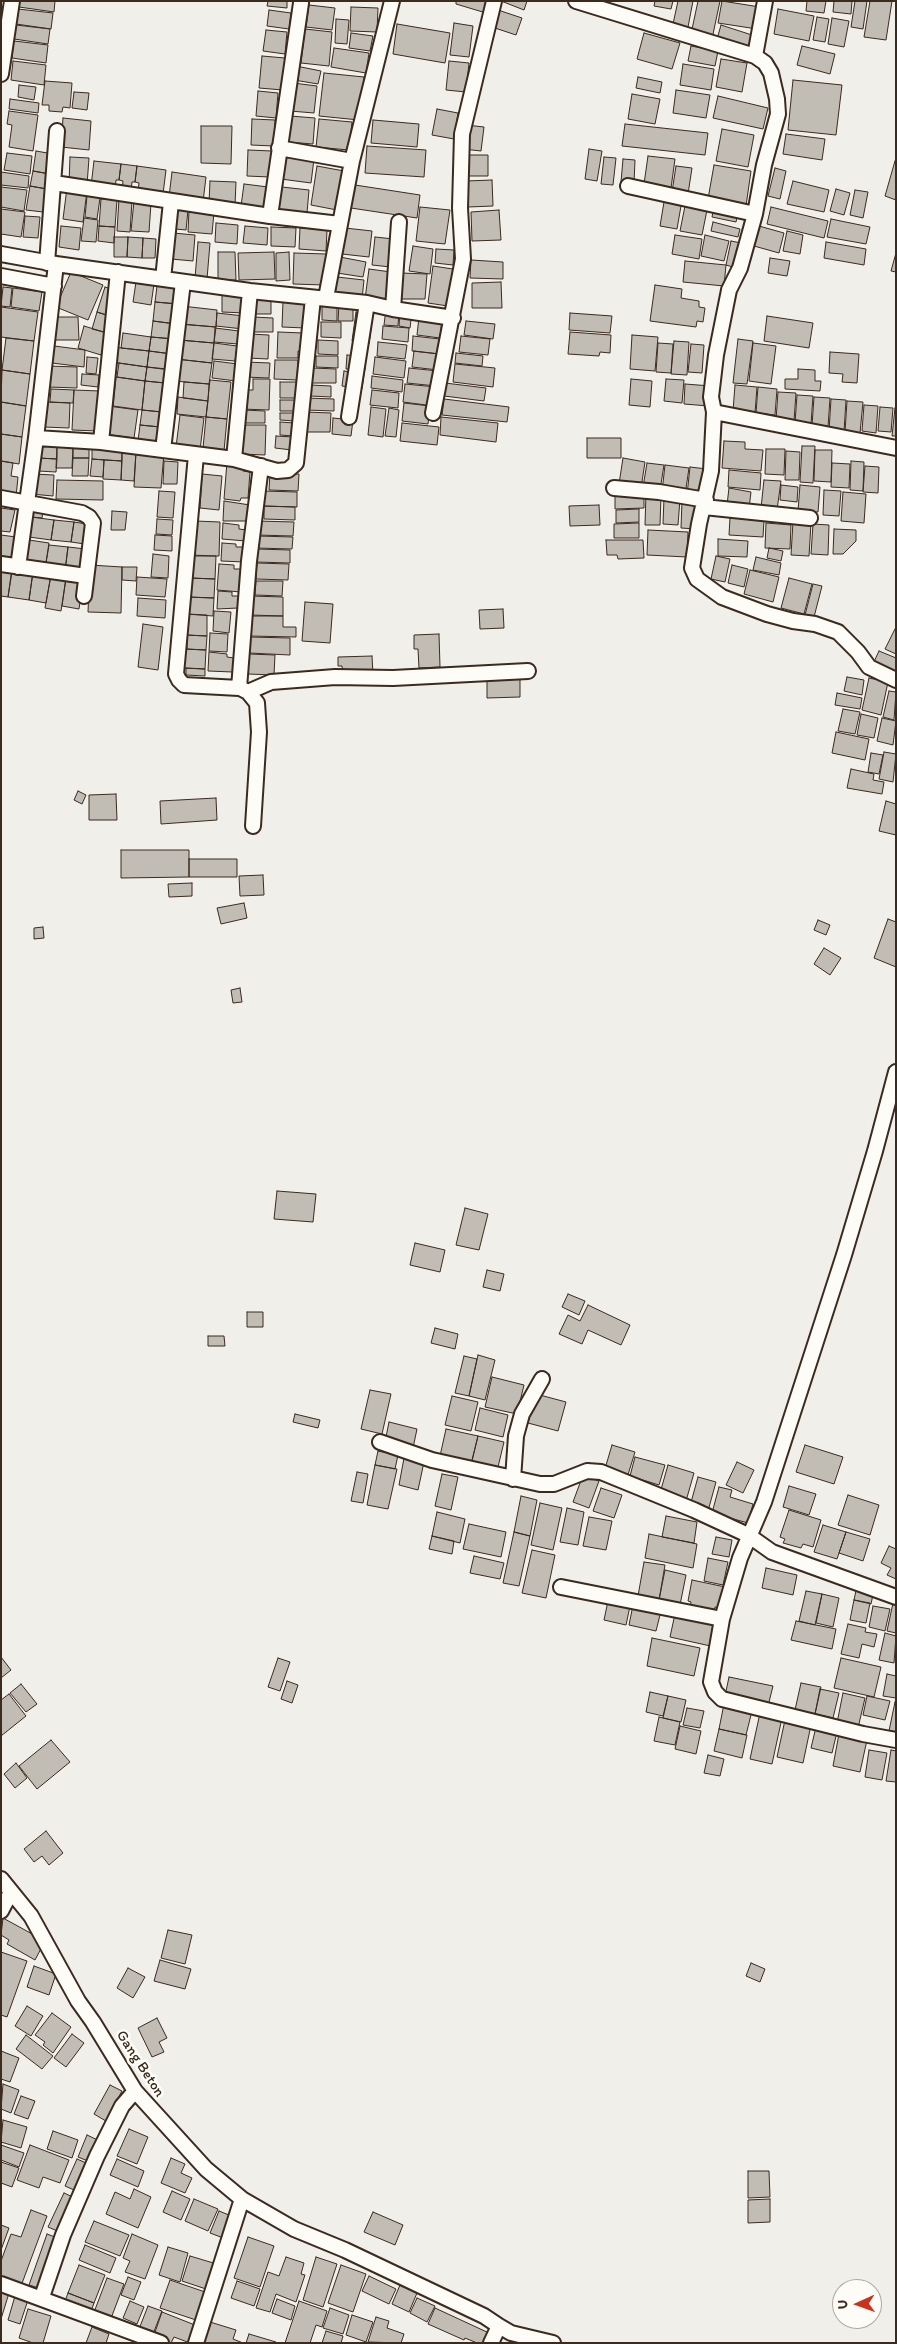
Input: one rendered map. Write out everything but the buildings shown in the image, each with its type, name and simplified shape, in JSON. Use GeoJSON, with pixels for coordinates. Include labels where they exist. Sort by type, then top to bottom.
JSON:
{"type":"FeatureCollection","features":[{"type":"Feature","properties":{"kind":"street"},"geometry":{"type":"LineString","coordinates":[[1,74],[12,1]]}},
{"type":"Feature","properties":{"kind":"street"},"geometry":{"type":"LineString","coordinates":[[36,438],[101,442],[234,459],[283,472],[292,468],[296,463],[319,298],[340,224],[352,161],[392,1]]}},
{"type":"Feature","properties":{"kind":"street"},"geometry":{"type":"LineString","coordinates":[[432,414],[453,318],[463,259],[460,208],[462,134],[494,1]]}},
{"type":"Feature","properties":{"kind":"street"},"geometry":{"type":"LineString","coordinates":[[576,1],[755,56],[765,63],[771,73],[777,99],[778,114],[764,165],[755,214],[740,268],[730,290],[725,308],[712,380],[711,397],[714,412],[711,471],[705,504],[698,524],[692,568],[697,579],[722,598],[793,621],[828,628],[838,632],[869,667],[896,680]]}},
{"type":"Feature","properties":{"kind":"street"},"geometry":{"type":"LineString","coordinates":[[755,56],[765,1]]}},
{"type":"Feature","properties":{"kind":"street"},"geometry":{"type":"LineString","coordinates":[[270,216],[301,3]]}},
{"type":"Feature","properties":{"kind":"street"},"geometry":{"type":"LineString","coordinates":[[18,566],[36,438],[54,286],[51,264],[56,131]]}},
{"type":"Feature","properties":{"kind":"street"},"geometry":{"type":"LineString","coordinates":[[279,148],[352,161]]}},
{"type":"Feature","properties":{"kind":"street"},"geometry":{"type":"LineString","coordinates":[[54,184],[270,216],[340,224]]}},
{"type":"Feature","properties":{"kind":"street"},"geometry":{"type":"LineString","coordinates":[[628,186],[755,214]]}},
{"type":"Feature","properties":{"kind":"street"},"geometry":{"type":"LineString","coordinates":[[164,279],[171,202]]}},
{"type":"Feature","properties":{"kind":"street"},"geometry":{"type":"LineString","coordinates":[[393,309],[399,222]]}},
{"type":"Feature","properties":{"kind":"street"},"geometry":{"type":"LineString","coordinates":[[1,254],[51,264],[250,291],[367,303],[453,318]]}},
{"type":"Feature","properties":{"kind":"street"},"geometry":{"type":"LineString","coordinates":[[101,442],[118,272]]}},
{"type":"Feature","properties":{"kind":"street"},"geometry":{"type":"LineString","coordinates":[[1,276],[54,286]]}},
{"type":"Feature","properties":{"kind":"street"},"geometry":{"type":"LineString","coordinates":[[164,450],[183,282]]}},
{"type":"Feature","properties":{"kind":"street"},"geometry":{"type":"LineString","coordinates":[[234,459],[250,291]]}},
{"type":"Feature","properties":{"kind":"street"},"geometry":{"type":"LineString","coordinates":[[349,417],[367,303]]}},
{"type":"Feature","properties":{"kind":"street"},"geometry":{"type":"LineString","coordinates":[[714,412],[896,448]]}},
{"type":"Feature","properties":{"kind":"street"},"geometry":{"type":"LineString","coordinates":[[196,455],[176,674],[184,685],[244,690],[271,682],[336,677],[393,678],[528,671]]}},
{"type":"Feature","properties":{"kind":"street"},"geometry":{"type":"LineString","coordinates":[[253,826],[259,732],[257,703],[244,690],[249,561],[261,466]]}},
{"type":"Feature","properties":{"kind":"street"},"geometry":{"type":"LineString","coordinates":[[614,488],[659,492],[705,504],[810,518]]}},
{"type":"Feature","properties":{"kind":"street"},"geometry":{"type":"LineString","coordinates":[[1,498],[82,513],[89,517],[93,523],[84,596]]}},
{"type":"Feature","properties":{"kind":"street"},"geometry":{"type":"LineString","coordinates":[[1,564],[86,576]]}},
{"type":"Feature","properties":{"kind":"street"},"geometry":{"type":"LineString","coordinates":[[896,1072],[844,1255],[764,1502],[748,1535],[722,1619],[711,1682],[715,1692],[722,1699],[863,1734],[896,1740]]}},
{"type":"Feature","properties":{"kind":"street"},"geometry":{"type":"LineString","coordinates":[[513,1479],[516,1436],[525,1408],[542,1379]]}},
{"type":"Feature","properties":{"kind":"street"},"geometry":{"type":"LineString","coordinates":[[380,1442],[432,1460],[540,1484],[554,1484],[587,1471],[601,1472],[694,1510],[748,1535],[772,1552],[896,1597]]}},
{"type":"Feature","properties":{"kind":"street"},"geometry":{"type":"LineString","coordinates":[[561,1587],[722,1619]]}},
{"type":"Feature","properties":{"kind":"street","name":"Gang Beton"},"geometry":{"type":"LineString","coordinates":[[1,1879],[31,1916],[78,2001],[135,2091],[206,2169],[242,2199],[294,2229],[444,2295],[511,2333],[553,2343]]}},
{"type":"Feature","properties":{"kind":"street"},"geometry":{"type":"LineString","coordinates":[[1,1911],[11,1892]]}},
{"type":"Feature","properties":{"kind":"street"},"geometry":{"type":"LineString","coordinates":[[42,2297],[63,2235],[97,2156],[122,2106],[135,2091]]}},
{"type":"Feature","properties":{"kind":"street"},"geometry":{"type":"LineString","coordinates":[[196,2343],[242,2199]]}},
{"type":"Feature","properties":{"kind":"street"},"geometry":{"type":"LineString","coordinates":[[1,2284],[42,2297],[161,2343]]}},
{"type":"Feature","properties":{"kind":"street"},"geometry":{"type":"LineString","coordinates":[[492,2343],[499,2326]]}}]}
